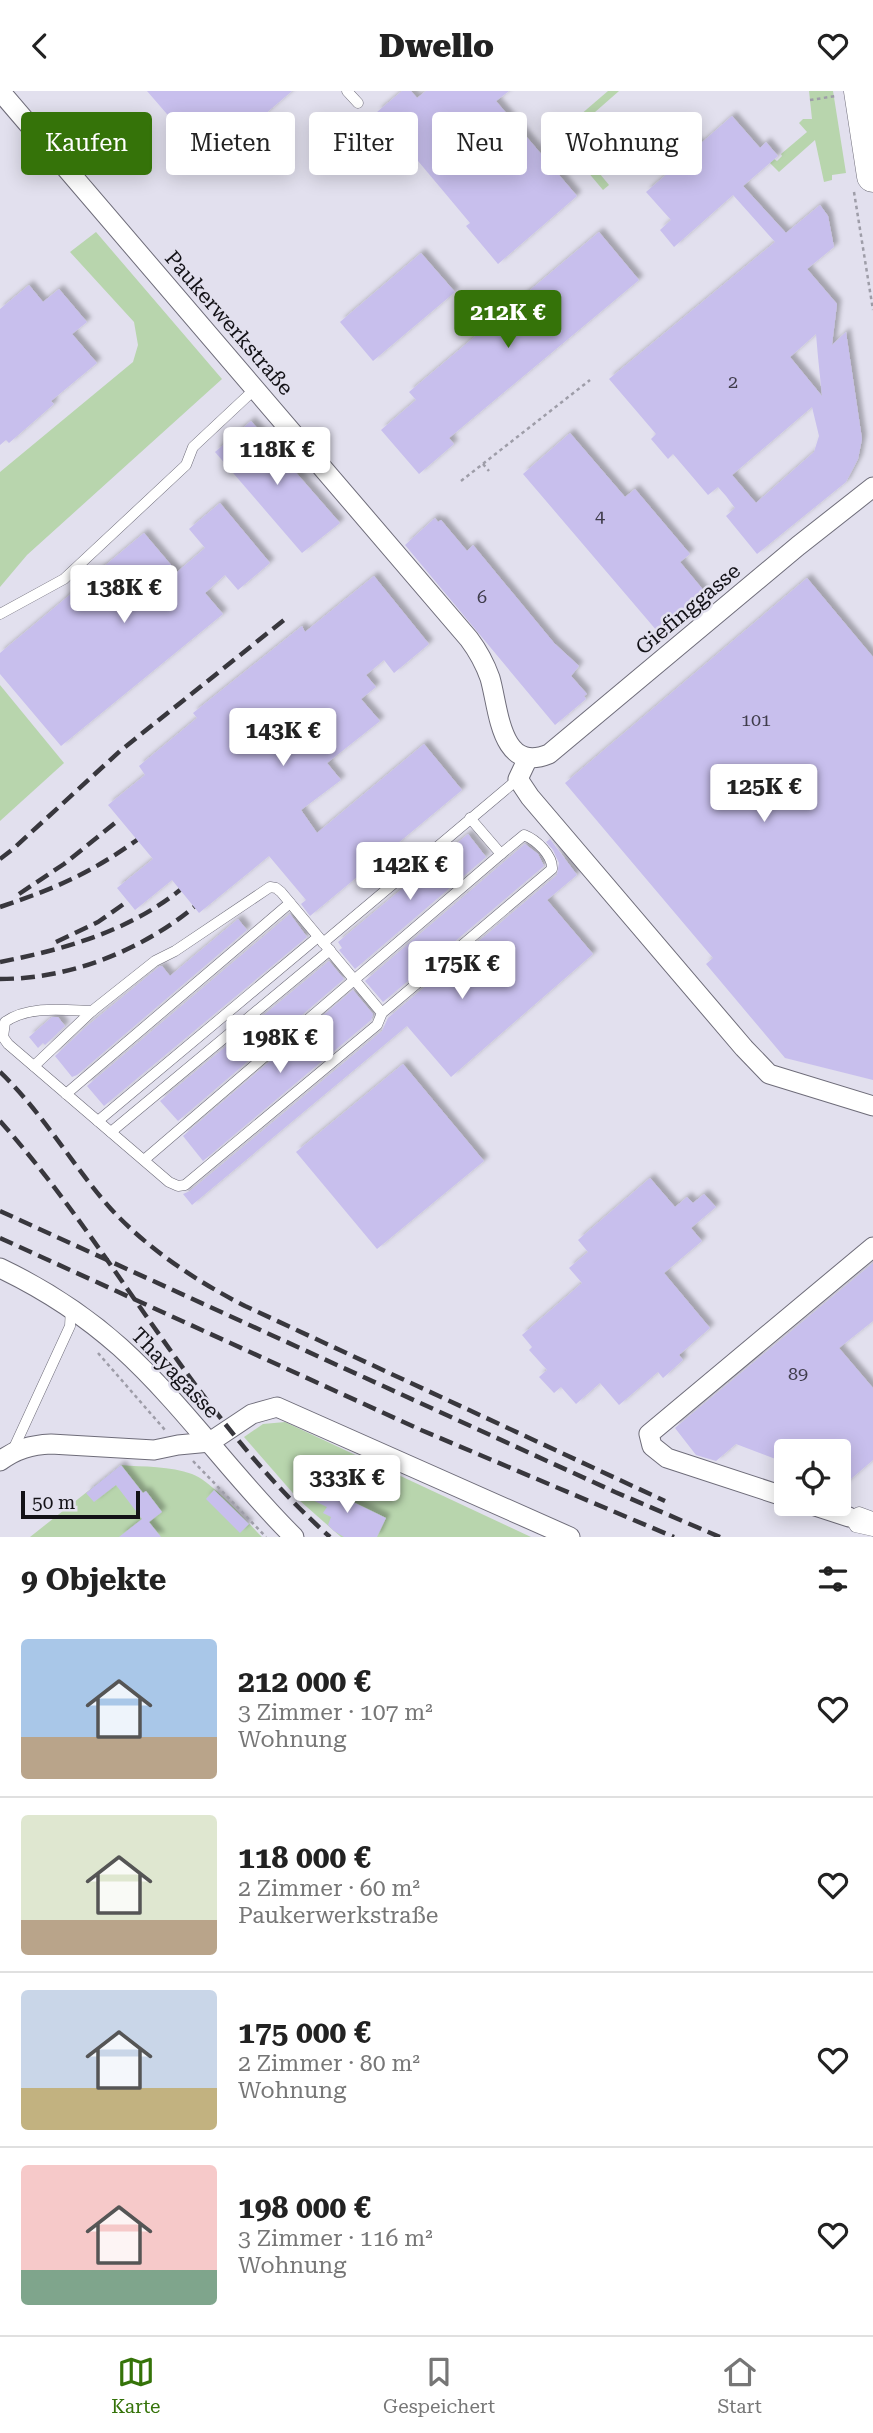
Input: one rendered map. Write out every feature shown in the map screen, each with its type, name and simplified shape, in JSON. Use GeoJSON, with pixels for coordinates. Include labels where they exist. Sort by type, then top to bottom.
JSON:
{"type":"FeatureCollection","features":[{"type":"Feature","properties":{"kind":"main road"},"geometry":{"type":"LineString","coordinates":[[846,93],[863,181]]}},
{"type":"Feature","properties":{"kind":"street","name":"Paukerwerkstraße"},"geometry":{"type":"LineString","coordinates":[[0,91],[469,639],[485,665],[507,740],[516,752],[528,758]]}},
{"type":"Feature","properties":{"kind":"street","name":"Giefinggasse"},"geometry":{"type":"LineString","coordinates":[[528,758],[549,754],[873,487]]}},
{"type":"Feature","properties":{"kind":"street"},"geometry":{"type":"LineString","coordinates":[[528,758],[518,779],[530,797],[769,1074],[873,1106]]}},
{"type":"Feature","properties":{"kind":"street"},"geometry":{"type":"LineString","coordinates":[[774,1493],[667,1458],[652,1446],[649,1434],[873,1247]]}},
{"type":"Feature","properties":{"kind":"street","name":"Thayagasse"},"geometry":{"type":"LineString","coordinates":[[0,1268],[70,1317],[121,1348],[166,1392],[260,1502],[294,1537]]}},
{"type":"Feature","properties":{"kind":"street"},"geometry":{"type":"LineString","coordinates":[[6,1457],[23,1448],[51,1444],[154,1450],[210,1442],[252,1414],[277,1407],[570,1537]]}},
{"type":"Feature","properties":{"kind":"lane"},"geometry":{"type":"LineString","coordinates":[[348,91],[358,103]]}},
{"type":"Feature","properties":{"kind":"lane"},"geometry":{"type":"LineString","coordinates":[[0,614],[64,579],[186,465],[192,447],[255,389]]}},
{"type":"Feature","properties":{"kind":"lane"},"geometry":{"type":"LineString","coordinates":[[111,1132],[324,943],[518,779]]}},
{"type":"Feature","properties":{"kind":"lane"},"geometry":{"type":"LineString","coordinates":[[470,818],[501,854]]}},
{"type":"Feature","properties":{"kind":"lane"},"geometry":{"type":"LineString","coordinates":[[92,1011],[50,1009],[12,1017],[5,1022],[3,1037],[169,1182],[178,1187],[185,1185],[377,1025],[382,1013],[552,869],[552,860],[524,835],[144,1160]]}},
{"type":"Feature","properties":{"kind":"lane"},"geometry":{"type":"LineString","coordinates":[[34,1066],[92,1011],[156,961],[270,887],[276,888],[290,903],[382,1013]]}},
{"type":"Feature","properties":{"kind":"lane"},"geometry":{"type":"LineString","coordinates":[[66,1094],[290,903]]}},
{"type":"Feature","properties":{"kind":"lane"},"geometry":{"type":"LineString","coordinates":[[97,1121],[324,943]]}},
{"type":"Feature","properties":{"kind":"lane"},"geometry":{"type":"LineString","coordinates":[[6,1457],[70,1317]]}},
{"type":"Feature","properties":{"kind":"lane"},"geometry":{"type":"LineString","coordinates":[[849,1517],[859,1512],[873,1517]]}},
{"type":"Feature","properties":{"kind":"lane"},"geometry":{"type":"LineString","coordinates":[[849,1517],[873,1525]]}},
{"type":"Feature","properties":{"kind":"lane"},"geometry":{"type":"LineString","coordinates":[[849,1517],[855,1527],[873,1531]]}},
{"type":"Feature","properties":{"kind":"path"},"geometry":{"type":"LineString","coordinates":[[810,100],[846,93]]}},
{"type":"Feature","properties":{"kind":"path"},"geometry":{"type":"LineString","coordinates":[[863,181],[873,310]]}},
{"type":"Feature","properties":{"kind":"path"},"geometry":{"type":"LineString","coordinates":[[461,481],[590,380]]}},
{"type":"Feature","properties":{"kind":"path"},"geometry":{"type":"LineString","coordinates":[[483,464],[489,471]]}},
{"type":"Feature","properties":{"kind":"path"},"geometry":{"type":"LineString","coordinates":[[70,1317],[178,1445],[265,1537]]}},
{"type":"Feature","properties":{"kind":"green space"},"geometry":{"type":"Polygon","coordinates":[[[608,91],[619,91],[595,112],[584,112],[608,91]]]}},
{"type":"Feature","properties":{"kind":"green space"},"geometry":{"type":"Polygon","coordinates":[[[809,91],[833,91],[846,173],[832,175],[832,180],[824,182],[815,140],[779,172],[770,163],[774,159],[777,161],[781,154],[807,132],[799,123],[803,119],[812,119],[809,91]]]}},
{"type":"Feature","properties":{"kind":"green space"},"geometry":{"type":"Polygon","coordinates":[[[590,175],[601,175],[609,185],[603,190],[590,175]]]}},
{"type":"Feature","properties":{"kind":"green space"},"geometry":{"type":"Polygon","coordinates":[[[96,232],[222,379],[27,555],[0,587],[0,472],[133,362],[138,345],[134,322],[70,252],[96,232]]]}},
{"type":"Feature","properties":{"kind":"green space"},"geometry":{"type":"Polygon","coordinates":[[[0,685],[64,763],[0,821],[0,685]]]}},
{"type":"Feature","properties":{"kind":"green space"},"geometry":{"type":"Polygon","coordinates":[[[285,1422],[531,1537],[341,1537],[299,1500],[244,1437],[263,1424],[285,1422]]]}},
{"type":"Feature","properties":{"kind":"green space"},"geometry":{"type":"Polygon","coordinates":[[[121,1465],[166,1468],[184,1471],[200,1478],[219,1493],[262,1537],[30,1537],[121,1465]]]}},
{"type":"Feature","properties":{"kind":"building"},"geometry":{"type":"Polygon","coordinates":[[[147,91],[292,91],[267,112],[166,113],[147,91]]]}},
{"type":"Feature","properties":{"kind":"building"},"geometry":{"type":"Polygon","coordinates":[[[402,91],[411,91],[417,98],[426,91],[509,91],[496,101],[505,112],[432,112],[432,175],[527,175],[527,137],[541,154],[541,175],[559,175],[577,196],[498,264],[466,226],[470,223],[418,161],[418,112],[377,112],[402,91]]]}},
{"type":"Feature","properties":{"kind":"building"},"geometry":{"type":"Polygon","coordinates":[[[732,116],[760,148],[766,142],[778,156],[743,186],[786,233],[820,205],[828,216],[834,247],[807,269],[837,304],[832,345],[846,332],[862,439],[858,459],[846,482],[757,554],[726,516],[735,508],[726,496],[718,487],[708,495],[673,454],[668,459],[651,439],[656,434],[609,379],[775,242],[733,195],[674,247],[660,230],[671,220],[646,192],[666,175],[702,175],[702,142],[732,116]],[[816,334],[790,357],[822,396],[816,334]],[[812,407],[732,475],[756,503],[814,452],[819,436],[812,407]]]}},
{"type":"Feature","properties":{"kind":"building"},"geometry":{"type":"Polygon","coordinates":[[[599,232],[639,280],[449,438],[454,444],[419,474],[381,430],[416,400],[409,392],[599,232]]]}},
{"type":"Feature","properties":{"kind":"building"},"geometry":{"type":"Polygon","coordinates":[[[421,253],[455,292],[373,361],[340,322],[421,253]]]}},
{"type":"Feature","properties":{"kind":"building"},"geometry":{"type":"Polygon","coordinates":[[[29,285],[43,302],[59,289],[87,322],[72,334],[97,363],[51,401],[54,404],[9,443],[6,440],[0,445],[0,309],[29,285]]]}},
{"type":"Feature","properties":{"kind":"building"},"geometry":{"type":"Polygon","coordinates":[[[251,421],[340,523],[302,553],[215,452],[251,421]]]}},
{"type":"Feature","properties":{"kind":"building"},"geometry":{"type":"Polygon","coordinates":[[[570,433],[625,497],[635,489],[690,554],[680,562],[710,598],[663,638],[523,474],[570,433]]]}},
{"type":"Feature","properties":{"kind":"building"},"geometry":{"type":"Polygon","coordinates":[[[220,503],[270,563],[238,590],[225,575],[205,593],[223,614],[61,746],[0,674],[0,653],[144,533],[177,572],[205,548],[189,529],[220,503]]]}},
{"type":"Feature","properties":{"kind":"building"},"geometry":{"type":"Polygon","coordinates":[[[435,518],[438,522],[441,520],[467,551],[473,545],[554,643],[579,666],[571,676],[587,694],[584,696],[586,699],[555,725],[405,545],[435,518]]]}},
{"type":"Feature","properties":{"kind":"building"},"geometry":{"type":"Polygon","coordinates":[[[374,576],[429,644],[394,673],[384,660],[366,675],[376,687],[361,699],[380,721],[327,763],[341,780],[301,810],[317,833],[424,744],[462,790],[310,916],[301,904],[306,900],[269,856],[199,913],[172,880],[135,910],[117,888],[153,859],[108,805],[145,775],[139,766],[197,718],[193,713],[302,626],[305,632],[374,576]]]}},
{"type":"Feature","properties":{"kind":"building"},"geometry":{"type":"Polygon","coordinates":[[[807,578],[873,657],[873,1080],[785,1058],[706,964],[713,958],[565,783],[807,578]]]}},
{"type":"Feature","properties":{"kind":"building"},"geometry":{"type":"Polygon","coordinates":[[[468,834],[486,857],[355,969],[339,950],[342,948],[338,942],[468,834]]]}},
{"type":"Feature","properties":{"kind":"building"},"geometry":{"type":"Polygon","coordinates":[[[550,839],[577,875],[547,900],[593,954],[451,1077],[407,1026],[192,1205],[183,1194],[190,1191],[382,1031],[388,1018],[557,875],[559,863],[546,842],[550,839]]]}},
{"type":"Feature","properties":{"kind":"building"},"geometry":{"type":"Polygon","coordinates":[[[525,844],[538,854],[544,866],[383,1002],[365,981],[525,844]]]}},
{"type":"Feature","properties":{"kind":"building"},"geometry":{"type":"Polygon","coordinates":[[[290,914],[307,937],[104,1106],[87,1086],[290,914]]]}},
{"type":"Feature","properties":{"kind":"building"},"geometry":{"type":"Polygon","coordinates":[[[238,919],[247,930],[72,1077],[55,1056],[159,967],[162,966],[170,976],[238,919]]]}},
{"type":"Feature","properties":{"kind":"building"},"geometry":{"type":"Polygon","coordinates":[[[329,961],[344,979],[178,1121],[160,1101],[329,961]]]}},
{"type":"Feature","properties":{"kind":"building"},"geometry":{"type":"Polygon","coordinates":[[[353,990],[373,1014],[371,1020],[203,1161],[183,1136],[353,990]]]}},
{"type":"Feature","properties":{"kind":"building"},"geometry":{"type":"Polygon","coordinates":[[[52,1017],[58,1017],[65,1026],[38,1048],[29,1037],[52,1017]]]}},
{"type":"Feature","properties":{"kind":"building"},"geometry":{"type":"Polygon","coordinates":[[[403,1064],[484,1161],[377,1249],[296,1152],[403,1064]]]}},
{"type":"Feature","properties":{"kind":"building"},"geometry":{"type":"Polygon","coordinates":[[[650,1178],[675,1207],[687,1197],[693,1203],[704,1194],[716,1207],[691,1228],[702,1241],[664,1273],[710,1328],[679,1355],[683,1360],[663,1378],[658,1372],[619,1405],[600,1383],[576,1404],[561,1387],[554,1393],[539,1377],[547,1370],[529,1350],[532,1347],[522,1335],[582,1283],[569,1268],[588,1252],[578,1240],[650,1178]]]}},
{"type":"Feature","properties":{"kind":"building"},"geometry":{"type":"Polygon","coordinates":[[[873,1263],[873,1321],[839,1348],[873,1388],[873,1460],[851,1479],[851,1439],[774,1439],[774,1458],[736,1444],[716,1461],[696,1455],[675,1428],[873,1263]]]}},
{"type":"Feature","properties":{"kind":"building"},"geometry":{"type":"Polygon","coordinates":[[[121,1465],[162,1512],[149,1522],[161,1537],[119,1537],[142,1519],[116,1485],[94,1502],[86,1493],[121,1465]]]}},
{"type":"Feature","properties":{"kind":"building"},"geometry":{"type":"Polygon","coordinates":[[[314,1483],[386,1518],[377,1537],[344,1537],[334,1531],[328,1525],[331,1517],[323,1513],[327,1507],[306,1497],[314,1483]]]}},
{"type":"Feature","properties":{"kind":"building"},"geometry":{"type":"Polygon","coordinates":[[[214,1490],[249,1524],[240,1533],[206,1499],[214,1490]]]}},
{"type":"Feature","properties":{"kind":"railway"},"geometry":{"type":"LineString","coordinates":[[0,859],[120,751],[284,620]]}},
{"type":"Feature","properties":{"kind":"railway"},"geometry":{"type":"LineString","coordinates":[[19,894],[64,864],[120,819]]}},
{"type":"Feature","properties":{"kind":"railway"},"geometry":{"type":"LineString","coordinates":[[0,907],[72,879],[137,840]]}},
{"type":"Feature","properties":{"kind":"railway"},"geometry":{"type":"LineString","coordinates":[[0,962],[72,945],[117,928],[160,905],[180,890]]}},
{"type":"Feature","properties":{"kind":"railway"},"geometry":{"type":"LineString","coordinates":[[56,942],[98,922],[128,901]]}},
{"type":"Feature","properties":{"kind":"railway"},"geometry":{"type":"LineString","coordinates":[[0,979],[52,974],[103,959],[151,937],[194,907]]}},
{"type":"Feature","properties":{"kind":"railway"},"geometry":{"type":"LineString","coordinates":[[0,1072],[44,1122],[83,1175],[125,1224],[191,1275],[245,1306],[665,1501]]}},
{"type":"Feature","properties":{"kind":"railway"},"geometry":{"type":"LineString","coordinates":[[0,1121],[43,1172],[238,1441],[282,1490],[330,1537]]}},
{"type":"Feature","properties":{"kind":"railway"},"geometry":{"type":"LineString","coordinates":[[0,1211],[615,1492],[720,1537]]}},
{"type":"Feature","properties":{"kind":"railway"},"geometry":{"type":"LineString","coordinates":[[0,1238],[421,1430],[674,1537]]}}]}
